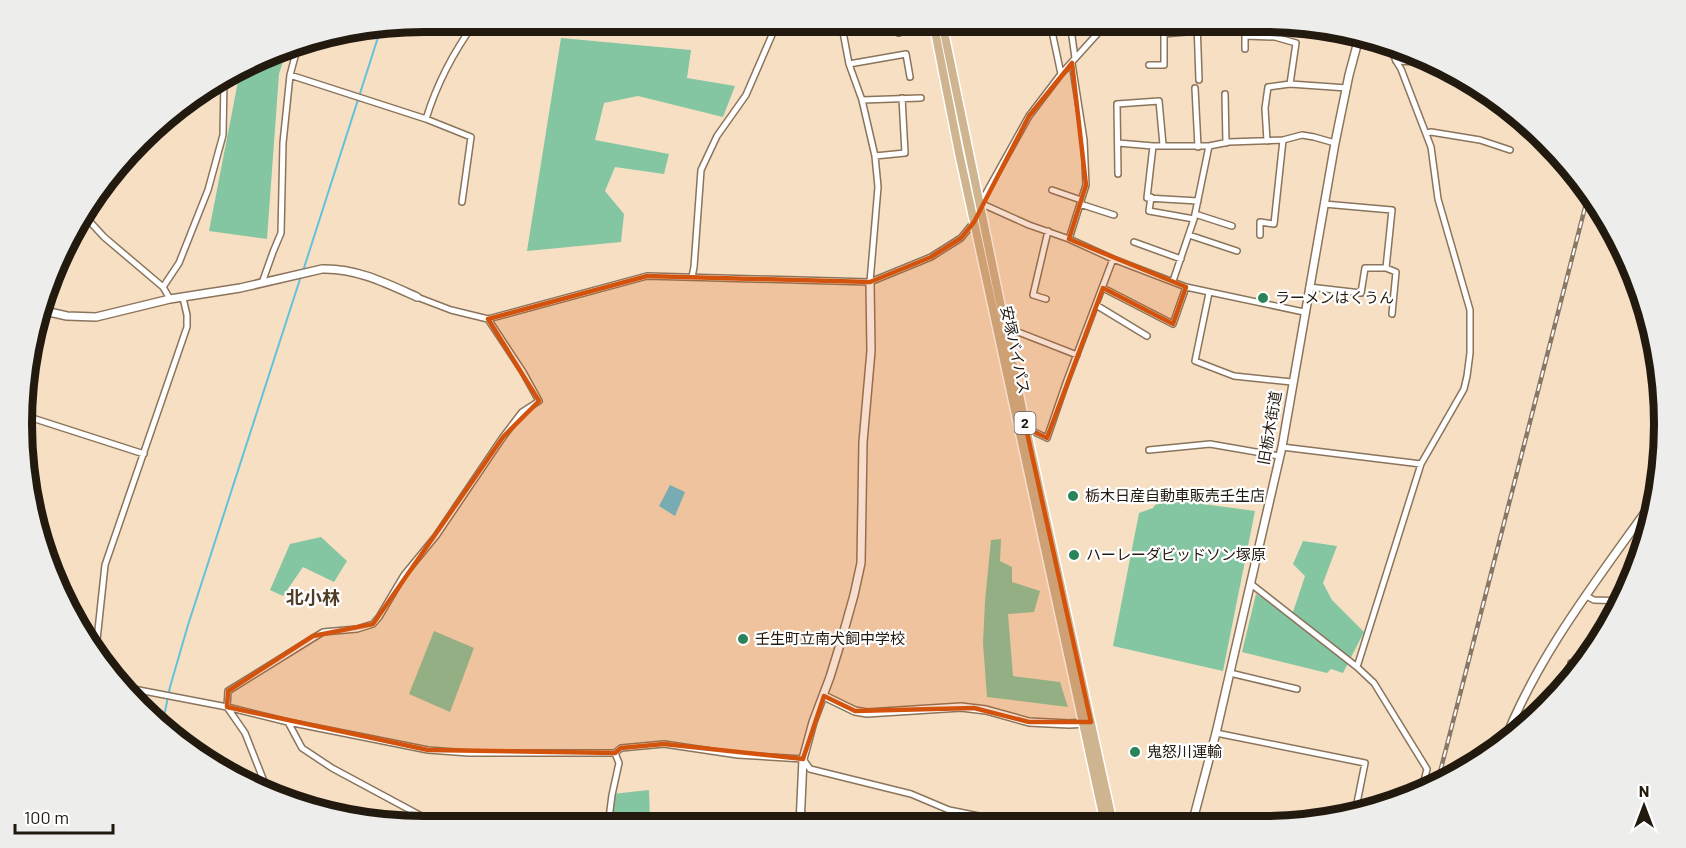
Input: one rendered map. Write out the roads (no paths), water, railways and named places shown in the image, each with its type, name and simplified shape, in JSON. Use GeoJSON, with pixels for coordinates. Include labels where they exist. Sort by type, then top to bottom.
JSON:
{"type":"FeatureCollection","features":[{"type":"Feature","properties":{"kind":"main road","name":"安塚バイパス"},"geometry":{"type":"LineString","coordinates":[[935,32],[974,222],[1086,723],[1111,816]]}},
{"type":"Feature","properties":{"kind":"main road","name":"安塚バイパス"},"geometry":{"type":"LineString","coordinates":[[944,32],[1103,816]]}},
{"type":"Feature","properties":{"kind":"street"},"geometry":{"type":"LineString","coordinates":[[426,119],[433,94],[469,32]]}},
{"type":"Feature","properties":{"kind":"street"},"geometry":{"type":"LineString","coordinates":[[692,277],[701,170],[717,136],[746,95],[773,32]]}},
{"type":"Feature","properties":{"kind":"street"},"geometry":{"type":"LineString","coordinates":[[800,816],[803,759],[853,600],[861,563],[863,442],[871,351],[870,282],[878,187],[875,156],[862,100],[849,64],[843,32]]}},
{"type":"Feature","properties":{"kind":"street"},"geometry":{"type":"LineString","coordinates":[[1052,32],[1061,74]]}},
{"type":"Feature","properties":{"kind":"street"},"geometry":{"type":"LineString","coordinates":[[1069,239],[1086,185],[1084,140],[1071,32]]}},
{"type":"Feature","properties":{"kind":"street"},"geometry":{"type":"LineString","coordinates":[[48,312],[67,316],[96,317],[170,299],[332,268],[355,272],[451,310],[488,319],[607,288],[643,276],[870,282],[931,257],[961,238],[974,222],[980,203],[1029,116],[1061,74],[1099,32]]}},
{"type":"Feature","properties":{"kind":"street"},"geometry":{"type":"LineString","coordinates":[[1149,65],[1164,65],[1164,34],[1186,32]]}},
{"type":"Feature","properties":{"kind":"street"},"geometry":{"type":"LineString","coordinates":[[1197,32],[1199,80]]}},
{"type":"Feature","properties":{"kind":"street"},"geometry":{"type":"LineString","coordinates":[[1245,32],[1245,49]]}},
{"type":"Feature","properties":{"kind":"street"},"geometry":{"type":"LineString","coordinates":[[1245,36],[1275,37],[1296,43],[1290,84]]}},
{"type":"Feature","properties":{"kind":"street","name":"旧栃木街道"},"geometry":{"type":"LineString","coordinates":[[1194,816],[1216,733],[1282,447],[1335,143],[1358,43]]}},
{"type":"Feature","properties":{"kind":"street"},"geometry":{"type":"LineString","coordinates":[[262,283],[281,233],[283,143],[290,75],[296,53]]}},
{"type":"Feature","properties":{"kind":"street"},"geometry":{"type":"LineString","coordinates":[[849,64],[906,54],[910,77]]}},
{"type":"Feature","properties":{"kind":"street"},"geometry":{"type":"LineString","coordinates":[[1358,667],[1421,464],[1464,389],[1472,336],[1468,301],[1438,199],[1431,147],[1393,54]]}},
{"type":"Feature","properties":{"kind":"street"},"geometry":{"type":"LineString","coordinates":[[1396,61],[1414,62]]}},
{"type":"Feature","properties":{"kind":"street"},"geometry":{"type":"LineString","coordinates":[[290,75],[426,119],[471,137],[462,202]]}},
{"type":"Feature","properties":{"kind":"street"},"geometry":{"type":"LineString","coordinates":[[1268,141],[1265,108],[1268,87],[1290,84],[1347,88]]}},
{"type":"Feature","properties":{"kind":"street"},"geometry":{"type":"LineString","coordinates":[[163,287],[179,263],[208,190],[223,135],[224,87]]}},
{"type":"Feature","properties":{"kind":"street"},"geometry":{"type":"LineString","coordinates":[[1195,88],[1198,147]]}},
{"type":"Feature","properties":{"kind":"street"},"geometry":{"type":"LineString","coordinates":[[1225,94],[1226,143]]}},
{"type":"Feature","properties":{"kind":"street"},"geometry":{"type":"LineString","coordinates":[[875,156],[905,153],[902,98]]}},
{"type":"Feature","properties":{"kind":"street"},"geometry":{"type":"LineString","coordinates":[[862,100],[921,98]]}},
{"type":"Feature","properties":{"kind":"street"},"geometry":{"type":"LineString","coordinates":[[1118,174],[1116,104],[1159,101],[1163,145]]}},
{"type":"Feature","properties":{"kind":"street"},"geometry":{"type":"LineString","coordinates":[[1427,133],[1480,140],[1510,150]]}},
{"type":"Feature","properties":{"kind":"street"},"geometry":{"type":"LineString","coordinates":[[1118,143],[1198,147],[1283,140],[1302,135],[1335,143]]}},
{"type":"Feature","properties":{"kind":"street"},"geometry":{"type":"LineString","coordinates":[[1260,235],[1260,222],[1274,224],[1283,140]]}},
{"type":"Feature","properties":{"kind":"street"},"geometry":{"type":"LineString","coordinates":[[1153,146],[1147,198],[1198,201]]}},
{"type":"Feature","properties":{"kind":"street"},"geometry":{"type":"LineString","coordinates":[[1173,281],[1195,216],[1209,146]]}},
{"type":"Feature","properties":{"kind":"street"},"geometry":{"type":"LineString","coordinates":[[1052,190],[1114,215]]}},
{"type":"Feature","properties":{"kind":"street"},"geometry":{"type":"LineString","coordinates":[[1151,197],[1149,211],[1195,216],[1232,226]]}},
{"type":"Feature","properties":{"kind":"street"},"geometry":{"type":"LineString","coordinates":[[980,203],[1029,225],[1186,287],[1305,312]]}},
{"type":"Feature","properties":{"kind":"street"},"geometry":{"type":"LineString","coordinates":[[1324,204],[1392,210],[1386,268]]}},
{"type":"Feature","properties":{"kind":"street"},"geometry":{"type":"LineString","coordinates":[[89,220],[104,237],[163,287],[170,299]]}},
{"type":"Feature","properties":{"kind":"street"},"geometry":{"type":"LineString","coordinates":[[1046,299],[1033,294],[1048,231]]}},
{"type":"Feature","properties":{"kind":"street"},"geometry":{"type":"LineString","coordinates":[[1189,235],[1237,251]]}},
{"type":"Feature","properties":{"kind":"street"},"geometry":{"type":"LineString","coordinates":[[1134,242],[1181,258]]}},
{"type":"Feature","properties":{"kind":"street"},"geometry":{"type":"LineString","coordinates":[[1026,428],[1047,438],[1113,259]]}},
{"type":"Feature","properties":{"kind":"street"},"geometry":{"type":"LineString","coordinates":[[1309,287],[1361,293],[1365,268],[1386,268],[1396,272],[1392,314]]}},
{"type":"Feature","properties":{"kind":"street"},"geometry":{"type":"LineString","coordinates":[[1103,288],[1173,324],[1186,287]]}},
{"type":"Feature","properties":{"kind":"street"},"geometry":{"type":"LineString","coordinates":[[1209,293],[1195,361],[1234,376],[1292,382]]}},
{"type":"Feature","properties":{"kind":"street"},"geometry":{"type":"LineString","coordinates":[[97,640],[105,565],[187,327],[183,298]]}},
{"type":"Feature","properties":{"kind":"street"},"geometry":{"type":"LineString","coordinates":[[1096,305],[1147,336]]}},
{"type":"Feature","properties":{"kind":"street"},"geometry":{"type":"LineString","coordinates":[[264,783],[244,733],[227,707],[228,691],[313,636],[323,632],[357,629],[373,624],[404,575],[436,536],[503,436],[522,412],[539,401],[488,319]]}},
{"type":"Feature","properties":{"kind":"street"},"geometry":{"type":"LineString","coordinates":[[1013,330],[1077,355]]}},
{"type":"Feature","properties":{"kind":"street"},"geometry":{"type":"LineString","coordinates":[[32,418],[144,454]]}},
{"type":"Feature","properties":{"kind":"street"},"geometry":{"type":"LineString","coordinates":[[1149,450],[1210,444],[1280,456]]}},
{"type":"Feature","properties":{"kind":"street"},"geometry":{"type":"LineString","coordinates":[[1282,447],[1421,464]]}},
{"type":"Feature","properties":{"kind":"street"},"geometry":{"type":"LineString","coordinates":[[1510,728],[1537,673],[1586,596],[1644,514]]}},
{"type":"Feature","properties":{"kind":"street"},"geometry":{"type":"LineString","coordinates":[[1251,584],[1358,667],[1374,683],[1426,769],[1423,782]]}},
{"type":"Feature","properties":{"kind":"street"},"geometry":{"type":"LineString","coordinates":[[1586,596],[1594,600],[1613,601]]}},
{"type":"Feature","properties":{"kind":"street"},"geometry":{"type":"LineString","coordinates":[[1230,673],[1297,689]]}},
{"type":"Feature","properties":{"kind":"street"},"geometry":{"type":"LineString","coordinates":[[135,689],[428,750],[469,753],[615,753],[621,748],[664,744],[738,755],[803,759],[810,768],[911,794],[949,810],[979,816]]}},
{"type":"Feature","properties":{"kind":"street"},"geometry":{"type":"LineString","coordinates":[[824,696],[855,711],[867,714],[967,707],[1029,722],[1086,723]]}},
{"type":"Feature","properties":{"kind":"street"},"geometry":{"type":"LineString","coordinates":[[288,722],[302,748],[322,762],[420,816]]}},
{"type":"Feature","properties":{"kind":"street"},"geometry":{"type":"LineString","coordinates":[[1216,733],[1365,763],[1357,805]]}},
{"type":"Feature","properties":{"kind":"street"},"geometry":{"type":"LineString","coordinates":[[609,816],[619,763],[615,753]]}},
{"type":"Feature","properties":{"kind":"street"},"geometry":{"type":"LineString","coordinates":[[948,816],[949,810]]}},
{"type":"Feature","properties":{"kind":"water"},"geometry":{"type":"Polygon","coordinates":[[[670,485],[685,492],[675,516],[659,506],[670,485]]]}},
{"type":"Feature","properties":{"kind":"waterway"},"geometry":{"type":"LineString","coordinates":[[303,271],[379,34]]}},
{"type":"Feature","properties":{"kind":"waterway"},"geometry":{"type":"LineString","coordinates":[[164,718],[188,625],[301,276]]}},
{"type":"Feature","properties":{"kind":"railway"},"geometry":{"type":"LineString","coordinates":[[1440,774],[1586,203]]}},
{"type":"Feature","properties":{"kind":"place","name":"ラーメンはくうん"},"geometry":{"type":"Point","coordinates":[1263,298]}},
{"type":"Feature","properties":{"kind":"place","name":"栃木日産自動車販売壬生店"},"geometry":{"type":"Point","coordinates":[1073,496]}},
{"type":"Feature","properties":{"kind":"place","name":"ハーレーダビッドソン塚原"},"geometry":{"type":"Point","coordinates":[1074,555]}},
{"type":"Feature","properties":{"kind":"place","name":"壬生町立南犬飼中学校"},"geometry":{"type":"Point","coordinates":[743,639]}},
{"type":"Feature","properties":{"kind":"place","name":"鬼怒川運輸"},"geometry":{"type":"Point","coordinates":[1135,752]}},
{"type":"Feature","properties":{"kind":"district","name":"北小林"},"geometry":{"type":"Point","coordinates":[313,598]}}]}
